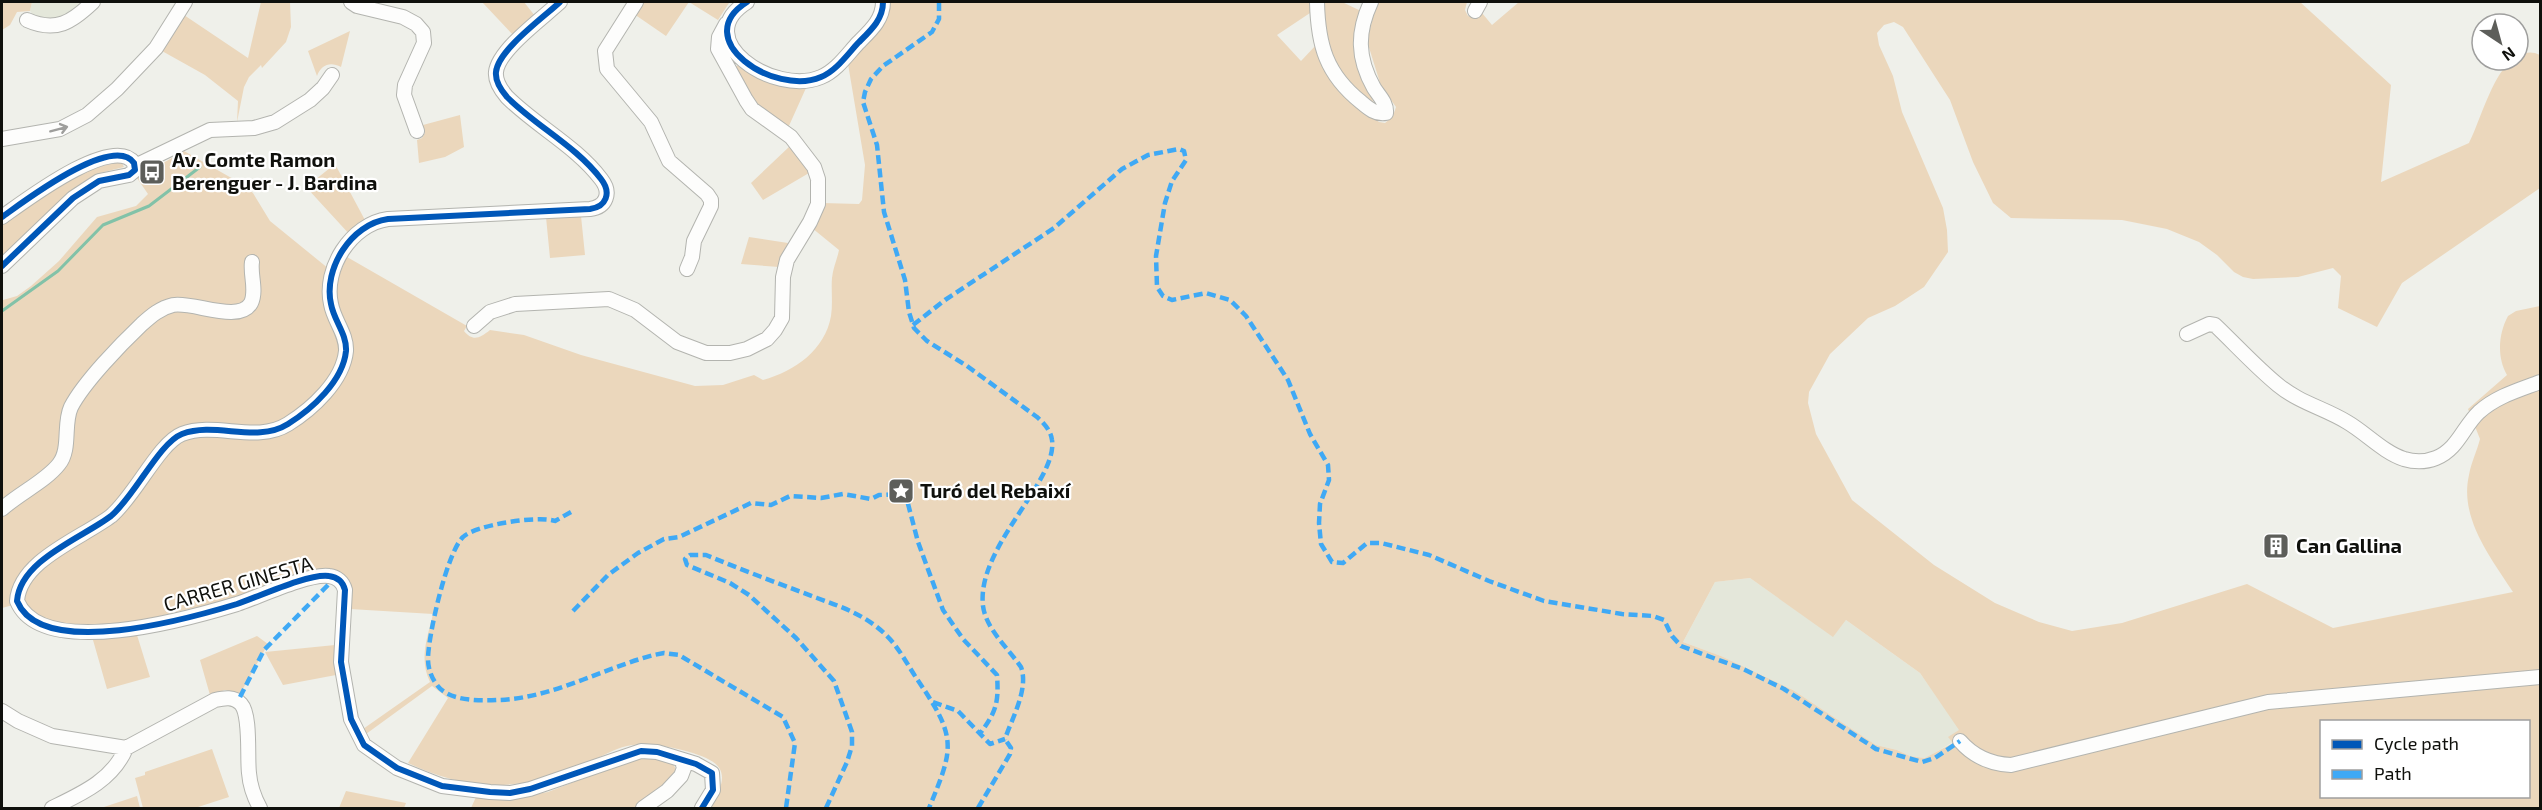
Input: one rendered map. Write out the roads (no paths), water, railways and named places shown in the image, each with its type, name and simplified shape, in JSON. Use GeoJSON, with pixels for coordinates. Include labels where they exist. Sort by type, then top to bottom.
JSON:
{"type":"FeatureCollection","features":[{"type":"Feature","properties":{"kind":"street"},"geometry":{"type":"LineString","coordinates":[[27,20],[42,27],[55,26],[68,22],[93,2]]}},
{"type":"Feature","properties":{"kind":"street"},"geometry":{"type":"LineString","coordinates":[[2,139],[60,129],[87,115],[117,89],[156,48],[185,2]]}},
{"type":"Feature","properties":{"kind":"street"},"geometry":{"type":"LineString","coordinates":[[351,2],[357,6],[403,17],[416,24],[423,32],[424,43],[405,85],[404,95],[417,131]]}},
{"type":"Feature","properties":{"kind":"street","name":"CARRER GINESTA"},"geometry":{"type":"LineString","coordinates":[[561,2],[508,50],[496,70],[495,79],[506,95],[565,144],[602,179],[606,192],[604,203],[600,207],[590,209],[380,220],[360,232],[341,253],[331,273],[330,298],[334,315],[345,337],[346,353],[342,367],[336,378],[305,412],[279,429],[255,433],[210,430],[185,433],[174,438],[118,509],[30,572],[19,589],[17,601],[21,609],[36,621],[61,629],[90,633],[119,632],[237,604],[310,578],[329,576],[340,580],[345,590],[341,662],[353,726],[364,745],[397,768],[432,784],[450,788],[510,793],[551,783],[641,751],[657,752],[703,766],[712,773],[713,790],[702,808]]}},
{"type":"Feature","properties":{"kind":"street"},"geometry":{"type":"LineString","coordinates":[[636,2],[605,51],[604,60],[612,77],[651,122],[669,161],[711,200],[711,206],[694,241],[692,257],[687,269]]}},
{"type":"Feature","properties":{"kind":"street"},"geometry":{"type":"LineString","coordinates":[[474,326],[490,312],[515,304],[609,299],[635,310],[677,342],[706,352],[730,353],[747,349],[767,339],[775,330],[782,318],[783,277],[787,260],[818,204],[818,178],[814,167],[790,137],[752,109],[718,49],[719,37],[726,24],[735,10],[747,2]]}},
{"type":"Feature","properties":{"kind":"street"},"geometry":{"type":"LineString","coordinates":[[726,24],[726,33],[734,48],[753,67],[777,79],[804,81],[820,78],[834,69],[880,19],[883,2]]}},
{"type":"Feature","properties":{"kind":"street"},"geometry":{"type":"LineString","coordinates":[[1317,2],[1318,27],[1332,72],[1360,102],[1377,113],[1383,114],[1386,113],[1386,106],[1369,78],[1360,44],[1361,30],[1371,2]]}},
{"type":"Feature","properties":{"kind":"street"},"geometry":{"type":"LineString","coordinates":[[2,266],[73,198],[99,181],[129,175],[135,166],[210,130],[254,128],[275,122],[310,99],[323,88],[332,75]]}},
{"type":"Feature","properties":{"kind":"street"},"geometry":{"type":"LineString","coordinates":[[2,217],[49,184],[93,161],[114,155],[124,156],[132,159],[135,166]]}},
{"type":"Feature","properties":{"kind":"street"},"geometry":{"type":"LineString","coordinates":[[2,508],[58,466],[64,453],[70,408],[94,375],[136,330],[152,315],[172,305],[190,305],[232,312],[244,309],[250,304],[253,295],[252,262]]}},
{"type":"Feature","properties":{"kind":"street"},"geometry":{"type":"LineString","coordinates":[[2187,334],[2209,324],[2216,325],[2278,386],[2307,405],[2346,422],[2391,452],[2409,460],[2426,460],[2444,453],[2487,405],[2541,382]]}},
{"type":"Feature","properties":{"kind":"street"},"geometry":{"type":"LineString","coordinates":[[1960,741],[1984,759],[2011,765],[2268,702],[2541,677]]}},
{"type":"Feature","properties":{"kind":"street"},"geometry":{"type":"LineString","coordinates":[[52,808],[89,789],[115,770],[126,748],[215,700],[225,698],[235,700],[242,705],[246,715],[249,776],[260,808]]}},
{"type":"Feature","properties":{"kind":"street"},"geometry":{"type":"LineString","coordinates":[[2,711],[18,722],[52,736],[126,748]]}},
{"type":"Feature","properties":{"kind":"street"},"geometry":{"type":"LineString","coordinates":[[643,808],[673,785],[684,768],[682,761]]}},
{"type":"Feature","properties":{"kind":"waterway"},"geometry":{"type":"LineString","coordinates":[[2,311],[58,271],[103,225],[149,206],[200,167]]}},
{"type":"Feature","properties":{"kind":"place","name":"Av. Comte Ramon Berenguer - J. Bardina"},"geometry":{"type":"Point","coordinates":[152,172]}},
{"type":"Feature","properties":{"kind":"place","name":"Turó del Rebaixí"},"geometry":{"type":"Point","coordinates":[901,491]}},
{"type":"Feature","properties":{"kind":"place","name":"Can Gallina"},"geometry":{"type":"Point","coordinates":[2276,546]}}]}
